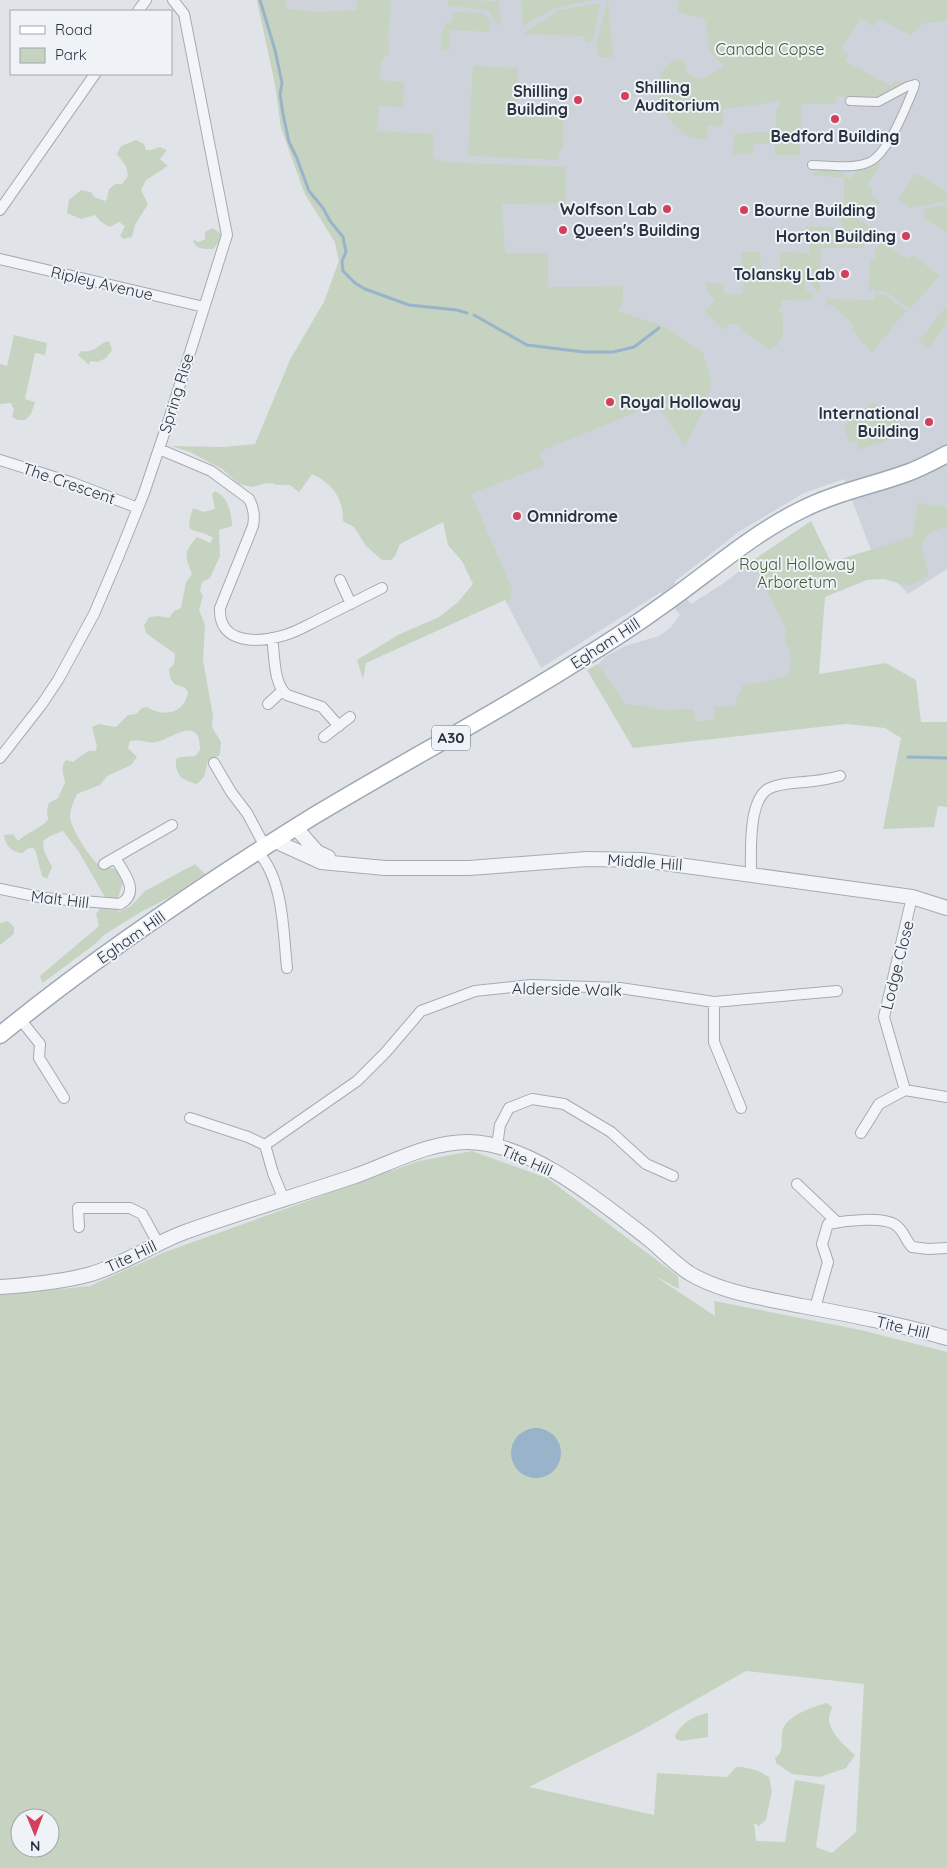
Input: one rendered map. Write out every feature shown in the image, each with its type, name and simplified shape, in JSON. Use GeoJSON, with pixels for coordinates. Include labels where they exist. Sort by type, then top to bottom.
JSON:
{"type":"FeatureCollection","features":[{"type":"Feature","properties":{"kind":"main road","name":"Egham Hill"},"geometry":{"type":"LineString","coordinates":[[0,1035],[49,995],[130,937],[267,846],[579,661],[666,603],[767,530],[800,510],[837,495],[906,474],[947,454]]}},
{"type":"Feature","properties":{"kind":"street","name":"Spring Rise"},"geometry":{"type":"LineString","coordinates":[[0,758],[42,704],[84,634],[109,578],[138,508],[159,449],[224,244],[226,229],[184,14],[174,0]]}},
{"type":"Feature","properties":{"kind":"street"},"geometry":{"type":"LineString","coordinates":[[0,210],[94,75]]}},
{"type":"Feature","properties":{"kind":"street"},"geometry":{"type":"LineString","coordinates":[[812,165],[864,164],[876,159],[896,128],[914,86],[908,86],[878,102],[850,102]]}},
{"type":"Feature","properties":{"kind":"street","name":"Ripley Avenue"},"geometry":{"type":"LineString","coordinates":[[0,259],[204,307]]}},
{"type":"Feature","properties":{"kind":"street"},"geometry":{"type":"LineString","coordinates":[[159,449],[211,471],[249,499],[254,510],[254,526],[220,608],[220,620],[228,633],[234,637],[248,640],[272,638],[297,630],[382,588]]}},
{"type":"Feature","properties":{"kind":"street","name":"The Crescent"},"geometry":{"type":"LineString","coordinates":[[0,460],[73,483],[138,508]]}},
{"type":"Feature","properties":{"kind":"street"},"geometry":{"type":"LineString","coordinates":[[340,580],[351,604]]}},
{"type":"Feature","properties":{"kind":"street"},"geometry":{"type":"LineString","coordinates":[[272,638],[282,691],[287,695],[322,707],[338,726]]}},
{"type":"Feature","properties":{"kind":"street"},"geometry":{"type":"LineString","coordinates":[[268,704],[282,691]]}},
{"type":"Feature","properties":{"kind":"street"},"geometry":{"type":"LineString","coordinates":[[324,736],[350,717]]}},
{"type":"Feature","properties":{"kind":"street"},"geometry":{"type":"LineString","coordinates":[[214,763],[267,846],[264,859],[277,886],[287,968]]}},
{"type":"Feature","properties":{"kind":"street"},"geometry":{"type":"LineString","coordinates":[[751,874],[753,824],[756,807],[761,796],[769,789],[784,785],[840,776]]}},
{"type":"Feature","properties":{"kind":"street"},"geometry":{"type":"LineString","coordinates":[[104,864],[172,825]]}},
{"type":"Feature","properties":{"kind":"street","name":"Middle Hill"},"geometry":{"type":"LineString","coordinates":[[296,828],[317,852],[340,863]]}},
{"type":"Feature","properties":{"kind":"street","name":"Middle Hill"},"geometry":{"type":"LineString","coordinates":[[267,846],[321,862],[385,868],[435,869],[618,858],[642,860],[912,897],[947,908]]}},
{"type":"Feature","properties":{"kind":"street","name":"Malt Hill"},"geometry":{"type":"LineString","coordinates":[[0,889],[44,898],[120,904],[126,900],[131,892],[130,884],[115,858]]}},
{"type":"Feature","properties":{"kind":"street","name":"Lodge Close"},"geometry":{"type":"LineString","coordinates":[[904,1090],[884,1017],[912,897]]}},
{"type":"Feature","properties":{"kind":"street","name":"Alderside Walk"},"geometry":{"type":"LineString","coordinates":[[265,1145],[357,1081],[386,1052],[421,1011],[475,991],[531,984],[610,988],[714,1002],[837,991]]}},
{"type":"Feature","properties":{"kind":"street"},"geometry":{"type":"LineString","coordinates":[[714,1002],[714,1042],[741,1108]]}},
{"type":"Feature","properties":{"kind":"street"},"geometry":{"type":"LineString","coordinates":[[20,1019],[40,1044],[39,1058],[64,1098]]}},
{"type":"Feature","properties":{"kind":"street"},"geometry":{"type":"LineString","coordinates":[[861,1133],[879,1104],[904,1090],[947,1097]]}},
{"type":"Feature","properties":{"kind":"street"},"geometry":{"type":"LineString","coordinates":[[497,1146],[500,1125],[509,1108],[532,1099],[564,1104],[611,1132],[646,1164],[673,1176]]}},
{"type":"Feature","properties":{"kind":"street"},"geometry":{"type":"LineString","coordinates":[[190,1118],[248,1137],[265,1145],[273,1173],[284,1200]]}},
{"type":"Feature","properties":{"kind":"street","name":"Tite Hill"},"geometry":{"type":"LineString","coordinates":[[0,1287],[91,1274],[158,1243],[235,1215],[284,1200],[438,1145],[469,1142],[515,1151],[567,1179],[688,1272],[712,1285],[757,1297],[902,1325],[947,1338]]}},
{"type":"Feature","properties":{"kind":"street"},"geometry":{"type":"LineString","coordinates":[[797,1184],[837,1222]]}},
{"type":"Feature","properties":{"kind":"street"},"geometry":{"type":"LineString","coordinates":[[79,1227],[74,1209],[130,1208],[142,1214],[158,1243]]}},
{"type":"Feature","properties":{"kind":"street"},"geometry":{"type":"LineString","coordinates":[[815,1308],[828,1262],[822,1244],[822,1238],[828,1224],[837,1222],[889,1221],[899,1227],[912,1247],[928,1249],[947,1248]]}},
{"type":"Feature","properties":{"kind":"shaded area","name":"Royal Holloway"},"geometry":{"type":"Polygon","coordinates":[[[257,0],[947,0],[947,569],[908,594],[874,558],[844,479],[804,493],[740,531],[674,582],[691,604],[724,583],[756,558],[807,672],[774,725],[697,726],[625,704],[598,664],[605,657],[625,646],[659,636],[670,628],[680,615],[661,592],[541,668],[505,600],[448,508],[335,489],[324,480],[312,474],[299,492],[290,485],[275,485],[290,360],[324,302],[339,261],[335,242],[305,194],[281,127],[275,84],[257,0]]]}},
{"type":"Feature","properties":{"kind":"green space"},"geometry":{"type":"Polygon","coordinates":[[[257,0],[285,0],[287,9],[318,12],[357,10],[357,0],[391,0],[390,53],[381,60],[380,80],[404,82],[403,104],[402,107],[379,106],[377,131],[434,134],[433,158],[446,162],[566,167],[566,203],[502,204],[505,253],[548,253],[548,287],[623,286],[623,303],[618,311],[666,327],[703,353],[712,382],[704,409],[685,446],[656,404],[539,452],[545,465],[471,494],[513,591],[510,601],[505,600],[366,663],[363,679],[357,660],[398,635],[439,617],[458,602],[473,584],[462,561],[448,545],[443,522],[400,544],[395,556],[391,560],[382,560],[366,546],[354,527],[343,521],[339,499],[331,487],[312,474],[299,492],[290,485],[266,483],[252,487],[239,484],[222,469],[190,452],[171,446],[224,447],[255,444],[290,360],[324,302],[339,261],[335,242],[305,194],[281,127],[275,84],[257,0]]]}},
{"type":"Feature","properties":{"kind":"green space"},"geometry":{"type":"Polygon","coordinates":[[[448,0],[499,1],[501,27],[488,10],[448,6],[448,0]]]}},
{"type":"Feature","properties":{"kind":"green space"},"geometry":{"type":"Polygon","coordinates":[[[521,0],[593,0],[555,8],[523,26],[521,0]]]}},
{"type":"Feature","properties":{"kind":"green space"},"geometry":{"type":"Polygon","coordinates":[[[608,0],[613,57],[599,57],[596,45],[608,0]]]}},
{"type":"Feature","properties":{"kind":"green space","name":"Canada Copse"},"geometry":{"type":"Polygon","coordinates":[[[680,0],[947,0],[947,21],[924,23],[910,35],[878,18],[873,27],[861,18],[841,50],[849,54],[845,61],[891,86],[895,80],[905,84],[876,100],[863,99],[862,97],[836,97],[836,104],[801,104],[800,155],[775,155],[775,144],[754,144],[753,154],[733,154],[734,134],[776,131],[776,110],[781,100],[723,109],[723,126],[707,126],[707,139],[694,138],[678,129],[666,114],[659,101],[657,90],[662,71],[671,62],[683,59],[688,74],[702,79],[724,67],[709,50],[706,23],[702,17],[690,16],[678,11],[678,2],[680,0]]]}},
{"type":"Feature","properties":{"kind":"green space"},"geometry":{"type":"Polygon","coordinates":[[[601,3],[592,41],[585,44],[585,36],[522,34],[559,10],[601,3]]]}},
{"type":"Feature","properties":{"kind":"green space"},"geometry":{"type":"Polygon","coordinates":[[[453,12],[483,13],[490,20],[489,32],[450,30],[449,51],[441,50],[443,29],[446,23],[452,22],[453,12]]]}},
{"type":"Feature","properties":{"kind":"green space"},"geometry":{"type":"Polygon","coordinates":[[[473,66],[518,68],[517,115],[563,118],[563,150],[559,150],[558,160],[468,156],[473,66]]]}},
{"type":"Feature","properties":{"kind":"green space"},"geometry":{"type":"Polygon","coordinates":[[[136,140],[144,144],[146,150],[160,147],[167,150],[160,159],[168,166],[146,180],[141,190],[148,204],[135,225],[132,237],[124,239],[120,236],[125,226],[119,222],[110,227],[101,222],[95,215],[81,219],[67,213],[69,200],[81,190],[91,192],[94,197],[105,201],[109,189],[115,184],[122,184],[128,176],[126,166],[117,154],[121,146],[136,140]]]}},
{"type":"Feature","properties":{"kind":"green space"},"geometry":{"type":"Polygon","coordinates":[[[881,163],[867,185],[873,189],[870,193],[880,202],[878,205],[872,201],[858,220],[882,234],[874,244],[864,244],[864,248],[821,248],[820,292],[817,292],[809,280],[803,287],[813,295],[813,299],[782,300],[782,307],[778,311],[781,314],[783,313],[783,337],[780,339],[778,346],[771,347],[769,350],[735,324],[729,324],[723,330],[704,311],[715,300],[707,292],[706,283],[724,283],[724,294],[743,294],[742,252],[760,252],[761,271],[780,271],[780,252],[809,253],[806,226],[842,228],[844,178],[813,175],[812,173],[822,170],[840,170],[849,179],[856,173],[855,168],[881,163]]]}},
{"type":"Feature","properties":{"kind":"green space"},"geometry":{"type":"Polygon","coordinates":[[[916,174],[923,176],[947,192],[947,201],[911,208],[898,199],[916,174]]]}},
{"type":"Feature","properties":{"kind":"green space"},"geometry":{"type":"Polygon","coordinates":[[[947,204],[947,229],[945,232],[925,218],[923,212],[925,209],[947,204]]]}},
{"type":"Feature","properties":{"kind":"green space"},"geometry":{"type":"Polygon","coordinates":[[[213,228],[221,234],[219,242],[213,249],[196,246],[193,240],[199,242],[205,239],[205,232],[213,228]]]}},
{"type":"Feature","properties":{"kind":"green space"},"geometry":{"type":"Polygon","coordinates":[[[882,242],[908,259],[911,255],[940,275],[910,309],[885,291],[869,290],[870,259],[875,259],[875,251],[882,242]]]}},
{"type":"Feature","properties":{"kind":"green space"},"geometry":{"type":"Polygon","coordinates":[[[875,293],[887,296],[906,311],[872,353],[851,329],[854,326],[833,306],[828,306],[826,299],[874,300],[875,293]]]}},
{"type":"Feature","properties":{"kind":"green space"},"geometry":{"type":"Polygon","coordinates":[[[947,305],[947,324],[929,347],[918,342],[947,305]]]}},
{"type":"Feature","properties":{"kind":"green space"},"geometry":{"type":"Polygon","coordinates":[[[14,335],[47,343],[45,355],[35,353],[25,399],[35,402],[31,414],[25,420],[18,420],[12,417],[14,410],[11,403],[0,404],[0,364],[7,366],[14,335]]]}},
{"type":"Feature","properties":{"kind":"green space"},"geometry":{"type":"Polygon","coordinates":[[[109,341],[112,350],[106,358],[98,362],[90,361],[89,365],[78,355],[81,351],[94,350],[109,341]]]}},
{"type":"Feature","properties":{"kind":"green space"},"geometry":{"type":"Polygon","coordinates":[[[872,402],[909,430],[886,441],[858,450],[856,440],[850,443],[844,427],[872,402]]]}},
{"type":"Feature","properties":{"kind":"green space"},"geometry":{"type":"Polygon","coordinates":[[[215,491],[226,501],[230,511],[232,526],[219,530],[220,556],[210,578],[202,582],[200,591],[203,596],[199,610],[205,625],[203,660],[213,716],[212,727],[221,742],[220,754],[215,759],[208,761],[204,777],[197,784],[187,781],[180,776],[176,765],[176,759],[195,756],[200,750],[199,739],[196,733],[184,731],[157,742],[130,741],[128,748],[137,757],[131,765],[107,776],[100,785],[77,794],[71,808],[70,817],[77,835],[94,860],[98,864],[114,869],[123,875],[118,898],[118,912],[131,906],[145,891],[195,864],[205,874],[170,897],[139,913],[104,935],[95,944],[42,982],[40,976],[99,926],[96,914],[106,899],[79,852],[63,831],[43,841],[44,851],[52,867],[47,879],[42,876],[35,849],[27,849],[23,853],[16,852],[8,845],[4,835],[13,834],[18,841],[48,820],[47,810],[49,803],[58,798],[65,782],[62,771],[66,760],[73,762],[88,751],[95,751],[97,747],[92,727],[99,724],[116,727],[128,715],[136,714],[142,708],[147,707],[167,713],[183,705],[188,692],[184,687],[174,684],[170,677],[169,669],[174,664],[175,654],[146,633],[144,625],[149,617],[169,618],[174,611],[181,608],[186,582],[192,574],[187,551],[197,537],[210,543],[213,538],[190,528],[190,518],[193,508],[204,512],[215,509],[212,494],[215,491]]]}},
{"type":"Feature","properties":{"kind":"green space","name":"Royal Holloway Arboretum"},"geometry":{"type":"Polygon","coordinates":[[[918,502],[934,506],[947,506],[947,526],[931,532],[921,544],[929,576],[908,586],[884,579],[867,580],[825,597],[819,674],[886,663],[916,680],[921,722],[947,722],[947,807],[938,806],[934,827],[883,829],[901,738],[885,728],[846,724],[633,748],[587,670],[598,664],[625,704],[648,706],[662,710],[694,709],[696,721],[715,720],[714,707],[734,706],[742,686],[787,675],[792,662],[785,641],[786,629],[752,561],[811,521],[831,562],[912,537],[918,502]]]}},
{"type":"Feature","properties":{"kind":"green space"},"geometry":{"type":"Polygon","coordinates":[[[8,921],[14,927],[14,934],[0,945],[0,923],[8,921]]]}},
{"type":"Feature","properties":{"kind":"green space"},"geometry":{"type":"Polygon","coordinates":[[[472,1151],[547,1178],[678,1276],[679,1289],[653,1275],[715,1316],[714,1301],[861,1330],[947,1352],[947,1868],[0,1868],[0,1295],[90,1286],[165,1252],[419,1161],[472,1151]],[[746,1671],[637,1733],[529,1787],[654,1815],[657,1773],[727,1777],[736,1767],[749,1768],[769,1777],[772,1791],[766,1820],[759,1826],[754,1823],[756,1841],[785,1842],[795,1780],[825,1785],[816,1847],[832,1853],[856,1832],[864,1684],[746,1671]]]}},
{"type":"Feature","properties":{"kind":"green space"},"geometry":{"type":"Polygon","coordinates":[[[827,1703],[832,1707],[829,1719],[832,1729],[855,1755],[846,1768],[820,1777],[792,1774],[776,1763],[775,1758],[780,1752],[783,1729],[790,1719],[796,1715],[827,1703]]]}},
{"type":"Feature","properties":{"kind":"green space"},"geometry":{"type":"Polygon","coordinates":[[[708,1713],[708,1737],[681,1741],[676,1739],[675,1736],[678,1731],[685,1724],[693,1718],[708,1713]]]}},
{"type":"Feature","properties":{"kind":"water"},"geometry":{"type":"Polygon","coordinates":[[[541,1428],[554,1435],[560,1443],[560,1463],[554,1471],[546,1477],[531,1478],[518,1471],[512,1463],[511,1448],[518,1435],[526,1429],[541,1428]]]}},
{"type":"Feature","properties":{"kind":"waterway"},"geometry":{"type":"LineString","coordinates":[[260,0],[275,50],[282,83],[280,94],[289,142],[309,191],[343,237],[346,252],[342,261],[343,271],[355,283],[365,289],[409,305],[457,310],[467,313]]}},
{"type":"Feature","properties":{"kind":"waterway"},"geometry":{"type":"LineString","coordinates":[[474,315],[527,345],[584,352],[613,352],[634,347],[659,328]]}},
{"type":"Feature","properties":{"kind":"waterway"},"geometry":{"type":"LineString","coordinates":[[908,757],[947,758]]}},
{"type":"Feature","properties":{"kind":"place","name":"Shilling Auditorium"},"geometry":{"type":"Point","coordinates":[625,96]}},
{"type":"Feature","properties":{"kind":"place","name":"Shilling Building"},"geometry":{"type":"Point","coordinates":[578,100]}},
{"type":"Feature","properties":{"kind":"place","name":"Bedford Building"},"geometry":{"type":"Point","coordinates":[835,119]}},
{"type":"Feature","properties":{"kind":"place","name":"Wolfson Lab"},"geometry":{"type":"Point","coordinates":[667,209]}},
{"type":"Feature","properties":{"kind":"place","name":"Bourne Building"},"geometry":{"type":"Point","coordinates":[744,210]}},
{"type":"Feature","properties":{"kind":"place","name":"Queen's Building"},"geometry":{"type":"Point","coordinates":[563,230]}},
{"type":"Feature","properties":{"kind":"place","name":"Horton Building"},"geometry":{"type":"Point","coordinates":[906,236]}},
{"type":"Feature","properties":{"kind":"place","name":"Tolansky Lab"},"geometry":{"type":"Point","coordinates":[845,274]}},
{"type":"Feature","properties":{"kind":"place","name":"Royal Holloway"},"geometry":{"type":"Point","coordinates":[610,402]}},
{"type":"Feature","properties":{"kind":"place","name":"International Building"},"geometry":{"type":"Point","coordinates":[929,422]}},
{"type":"Feature","properties":{"kind":"place","name":"Omnidrome"},"geometry":{"type":"Point","coordinates":[517,516]}}]}
